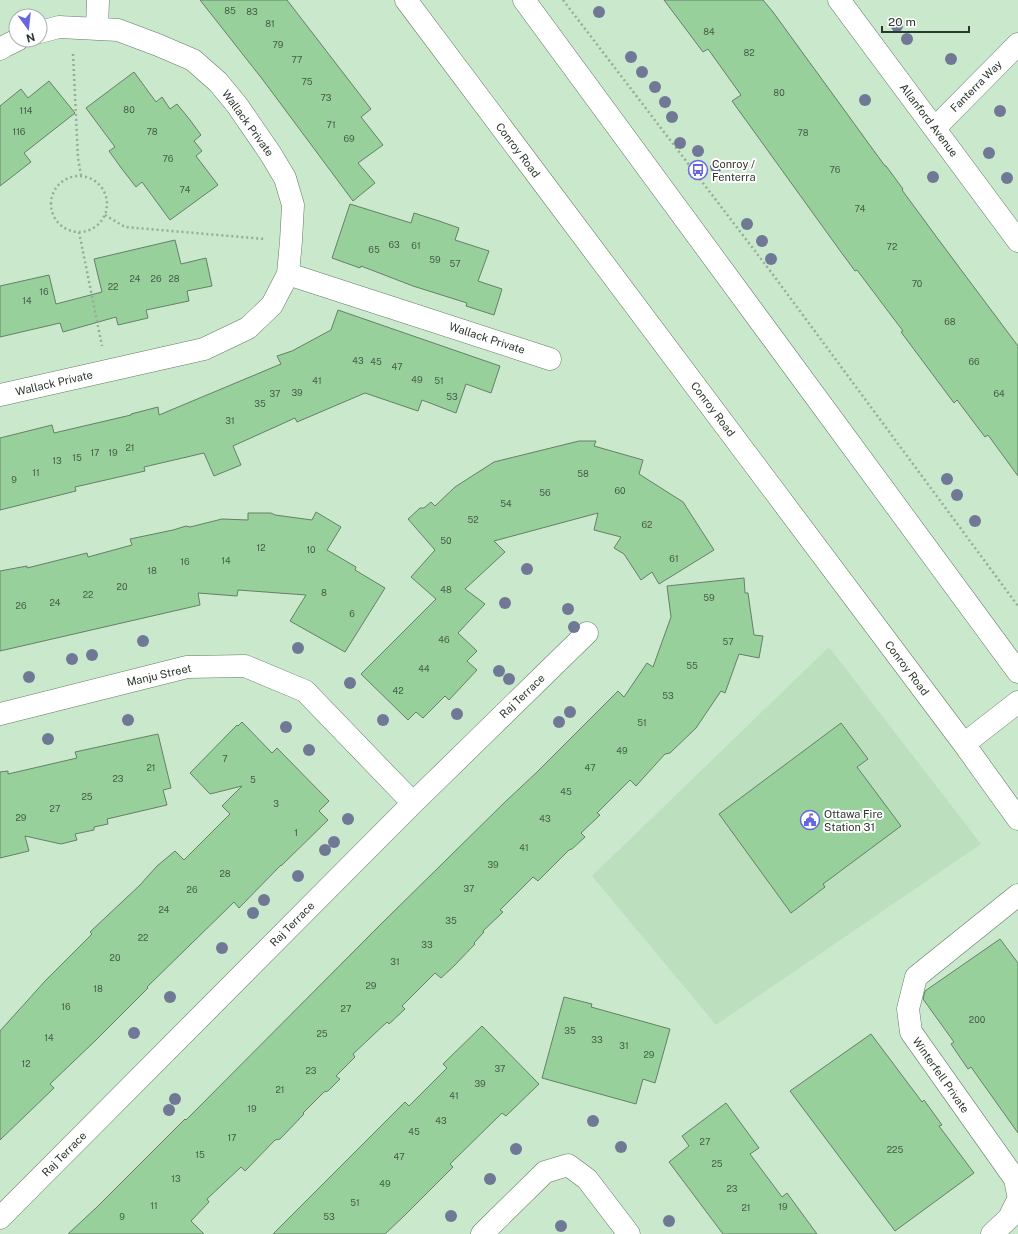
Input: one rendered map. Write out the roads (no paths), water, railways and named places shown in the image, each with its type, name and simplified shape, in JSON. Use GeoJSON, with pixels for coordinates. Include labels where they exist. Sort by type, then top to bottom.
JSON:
{"type":"FeatureCollection","features":[{"type":"Feature","properties":{"kind":"street"},"geometry":{"type":"LineString","coordinates":[[97,29],[98,0]]}},
{"type":"Feature","properties":{"kind":"street","name":"Conroy Road"},"geometry":{"type":"LineString","coordinates":[[406,0],[964,744],[1018,819]]}},
{"type":"Feature","properties":{"kind":"street"},"geometry":{"type":"LineString","coordinates":[[524,0],[1018,672]]}},
{"type":"Feature","properties":{"kind":"street","name":"Allanford Avenue"},"geometry":{"type":"LineString","coordinates":[[839,0],[1018,241]]}},
{"type":"Feature","properties":{"kind":"street","name":"Wallack Private"},"geometry":{"type":"LineString","coordinates":[[0,395],[204,349],[248,328],[272,305],[288,274],[293,205],[285,178],[270,152],[237,105],[218,82],[193,60],[118,30],[59,27],[48,30]]}},
{"type":"Feature","properties":{"kind":"street","name":"Fanterra Way"},"geometry":{"type":"LineString","coordinates":[[934,128],[1018,44]]}},
{"type":"Feature","properties":{"kind":"street","name":"Wallack Private"},"geometry":{"type":"LineString","coordinates":[[288,274],[550,358]]}},
{"type":"Feature","properties":{"kind":"street","name":"Raj Terrace"},"geometry":{"type":"LineString","coordinates":[[0,1218],[413,803],[587,632]]}},
{"type":"Feature","properties":{"kind":"street","name":"Manju Street"},"geometry":{"type":"LineString","coordinates":[[0,714],[187,667],[245,666],[305,691],[413,803]]}},
{"type":"Feature","properties":{"kind":"street"},"geometry":{"type":"LineString","coordinates":[[964,744],[1018,702]]}},
{"type":"Feature","properties":{"kind":"street","name":"Winterfell Private"},"geometry":{"type":"LineString","coordinates":[[1018,895],[916,977],[908,1009],[911,1032],[1015,1179],[1018,1194]]}},
{"type":"Feature","properties":{"kind":"street"},"geometry":{"type":"LineString","coordinates":[[482,1234],[545,1172],[568,1165],[587,1179],[629,1234]]}},
{"type":"Feature","properties":{"kind":"street"},"geometry":{"type":"LineString","coordinates":[[992,1234],[1009,1218],[1018,1200]]}},
{"type":"Feature","properties":{"kind":"place","name":"Conroy / Fenterra"},"geometry":{"type":"Point","coordinates":[698,170]}},
{"type":"Feature","properties":{"kind":"place","name":"Ottawa Fire Station 31"},"geometry":{"type":"Point","coordinates":[810,820]}}]}
